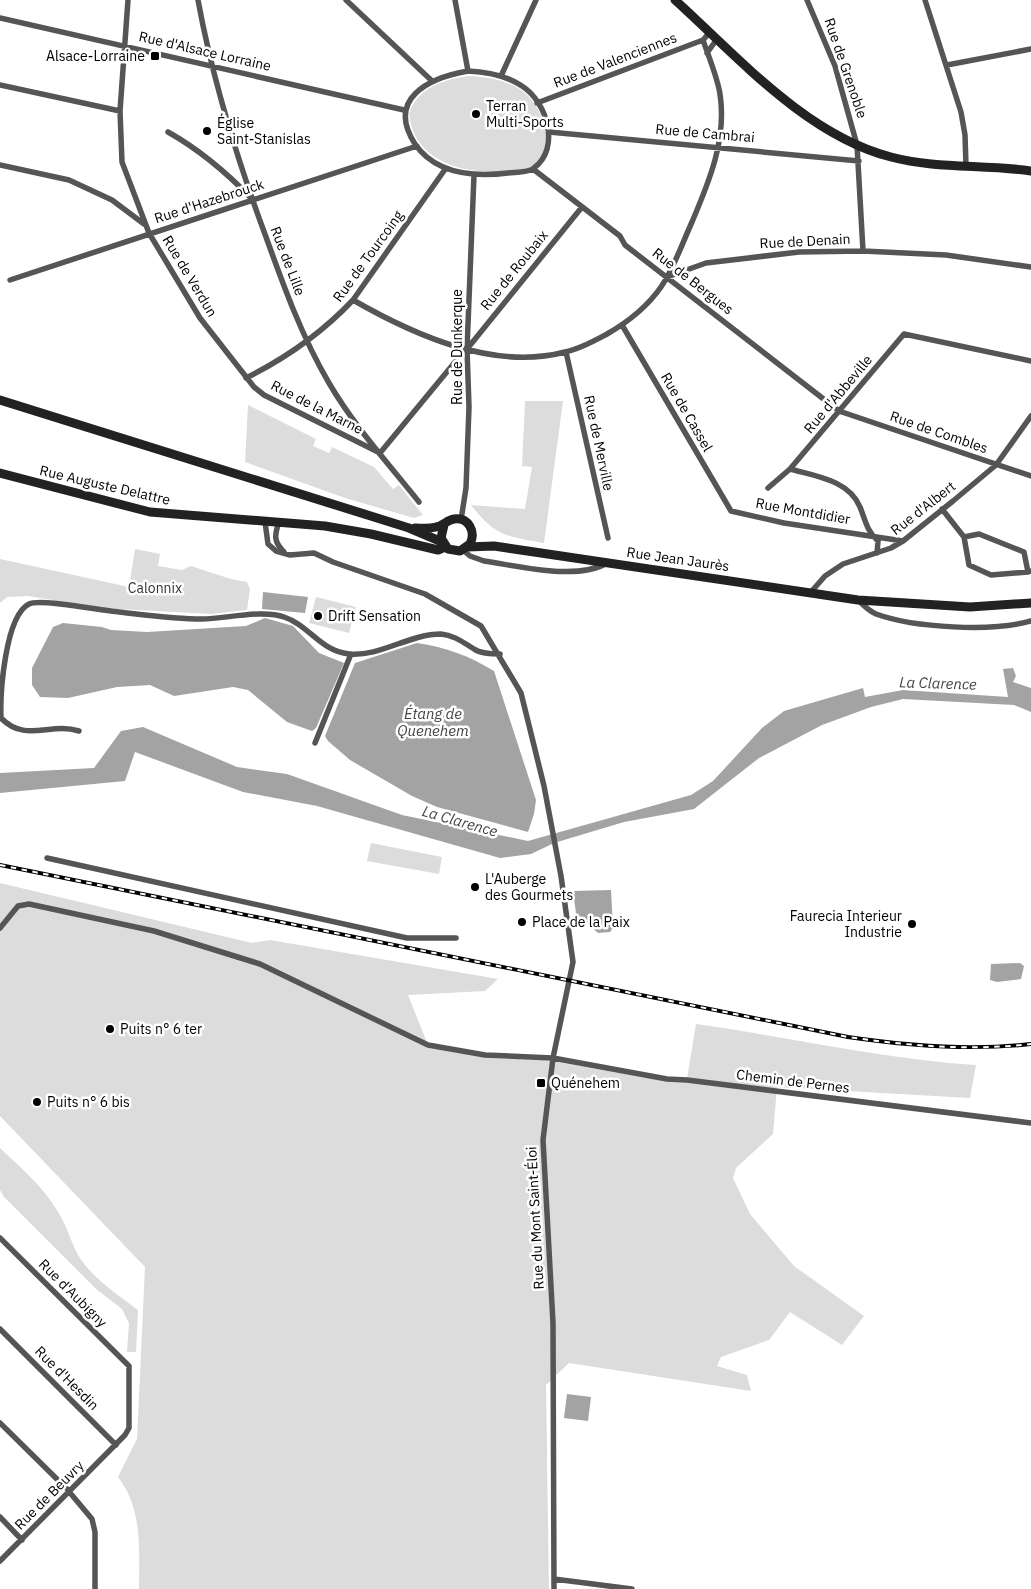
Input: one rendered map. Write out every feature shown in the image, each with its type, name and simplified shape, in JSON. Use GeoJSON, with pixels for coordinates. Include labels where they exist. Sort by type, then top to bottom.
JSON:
{"type":"FeatureCollection","features":[{"type":"Feature","properties":{"kind":"main road"},"geometry":{"type":"LineString","coordinates":[[675,0],[778,95],[857,145],[893,158],[1031,171]]}},
{"type":"Feature","properties":{"kind":"main road"},"geometry":{"type":"LineString","coordinates":[[0,400],[409,528],[456,551],[465,548],[472,540],[472,531],[468,524],[461,520],[452,520],[444,526],[441,532],[444,544]]}},
{"type":"Feature","properties":{"kind":"main road","name":"Rue Auguste Delattre"},"geometry":{"type":"LineString","coordinates":[[0,473],[150,512],[325,526],[371,534],[438,550],[444,544]]}},
{"type":"Feature","properties":{"kind":"main road"},"geometry":{"type":"LineString","coordinates":[[409,528],[444,526]]}},
{"type":"Feature","properties":{"kind":"main road","name":"Rue Jean Jaurès"},"geometry":{"type":"LineString","coordinates":[[472,531],[494,546]]}},
{"type":"Feature","properties":{"kind":"main road","name":"Rue Jean Jaurès"},"geometry":{"type":"LineString","coordinates":[[465,548],[494,546],[858,600],[970,607],[1031,603]]}},
{"type":"Feature","properties":{"kind":"street","name":"Rue de Verdun"},"geometry":{"type":"LineString","coordinates":[[128,0],[120,111],[122,162],[149,233],[200,318],[246,378]]}},
{"type":"Feature","properties":{"kind":"street","name":"Rue de Lille"},"geometry":{"type":"LineString","coordinates":[[198,0],[211,65],[228,129],[252,200],[306,341],[340,400],[418,502]]}},
{"type":"Feature","properties":{"kind":"street"},"geometry":{"type":"LineString","coordinates":[[346,0],[431,80]]}},
{"type":"Feature","properties":{"kind":"street"},"geometry":{"type":"LineString","coordinates":[[456,0],[468,71]]}},
{"type":"Feature","properties":{"kind":"street"},"geometry":{"type":"LineString","coordinates":[[501,76],[536,0]]}},
{"type":"Feature","properties":{"kind":"street","name":"Rue de Grenoble"},"geometry":{"type":"LineString","coordinates":[[809,0],[835,66],[857,145],[863,251]]}},
{"type":"Feature","properties":{"kind":"street"},"geometry":{"type":"LineString","coordinates":[[925,0],[961,112],[965,135],[966,166]]}},
{"type":"Feature","properties":{"kind":"street","name":"Rue d'Alsace Lorraine"},"geometry":{"type":"LineString","coordinates":[[0,18],[404,110]]}},
{"type":"Feature","properties":{"kind":"street"},"geometry":{"type":"LineString","coordinates":[[354,300],[414,332],[467,349],[512,357],[536,357],[566,352],[592,342],[622,325],[644,308],[667,277],[702,199],[719,147],[722,113],[720,94],[703,40],[710,32]]}},
{"type":"Feature","properties":{"kind":"street"},"geometry":{"type":"LineString","coordinates":[[707,53],[717,39]]}},
{"type":"Feature","properties":{"kind":"street","name":"Rue de Valenciennes"},"geometry":{"type":"LineString","coordinates":[[537,103],[703,40]]}},
{"type":"Feature","properties":{"kind":"street"},"geometry":{"type":"LineString","coordinates":[[947,65],[1031,49]]}},
{"type":"Feature","properties":{"kind":"street"},"geometry":{"type":"LineString","coordinates":[[468,71],[501,76],[523,86],[537,103],[549,132],[548,147],[543,159],[533,170],[474,174],[459,173],[446,168],[417,146],[408,132],[404,110],[418,91],[431,80],[468,71]]}},
{"type":"Feature","properties":{"kind":"street"},"geometry":{"type":"LineString","coordinates":[[0,85],[120,111]]}},
{"type":"Feature","properties":{"kind":"street"},"geometry":{"type":"LineString","coordinates":[[168,132],[192,146],[226,172],[252,200]]}},
{"type":"Feature","properties":{"kind":"street","name":"Rue de Cambrai"},"geometry":{"type":"LineString","coordinates":[[549,132],[859,161]]}},
{"type":"Feature","properties":{"kind":"street","name":"Rue d'Hazebrouck"},"geometry":{"type":"LineString","coordinates":[[10,280],[417,146]]}},
{"type":"Feature","properties":{"kind":"street"},"geometry":{"type":"LineString","coordinates":[[0,165],[69,180],[112,200],[144,224]]}},
{"type":"Feature","properties":{"kind":"street","name":"Rue de Tourcoing"},"geometry":{"type":"LineString","coordinates":[[246,378],[306,341],[337,318],[354,300],[446,168]]}},
{"type":"Feature","properties":{"kind":"street","name":"Rue de Bergues"},"geometry":{"type":"LineString","coordinates":[[533,170],[620,236],[625,245],[839,412]]}},
{"type":"Feature","properties":{"kind":"street","name":"Rue de Dunkerque"},"geometry":{"type":"LineString","coordinates":[[461,520],[466,488],[469,425],[467,349],[474,174]]}},
{"type":"Feature","properties":{"kind":"street","name":"Rue de Roubaix"},"geometry":{"type":"LineString","coordinates":[[467,349],[582,207]]}},
{"type":"Feature","properties":{"kind":"street","name":"Rue de Denain"},"geometry":{"type":"LineString","coordinates":[[667,277],[706,263],[799,252],[863,251],[946,255],[1031,267]]}},
{"type":"Feature","properties":{"kind":"street","name":"Rue de Cassel"},"geometry":{"type":"LineString","coordinates":[[622,325],[731,511]]}},
{"type":"Feature","properties":{"kind":"street","name":"Rue d'Abbeville"},"geometry":{"type":"LineString","coordinates":[[768,488],[790,469],[904,334],[1031,361]]}},
{"type":"Feature","properties":{"kind":"street","name":"Rue de Merville"},"geometry":{"type":"LineString","coordinates":[[566,352],[608,538]]}},
{"type":"Feature","properties":{"kind":"street"},"geometry":{"type":"LineString","coordinates":[[380,453],[456,362]]}},
{"type":"Feature","properties":{"kind":"street","name":"Rue de la Marne"},"geometry":{"type":"LineString","coordinates":[[246,378],[264,395],[380,453]]}},
{"type":"Feature","properties":{"kind":"street","name":"Rue de Combles"},"geometry":{"type":"LineString","coordinates":[[839,412],[1031,476]]}},
{"type":"Feature","properties":{"kind":"street","name":"Rue d'Albert"},"geometry":{"type":"LineString","coordinates":[[811,592],[825,576],[843,564],[877,553],[903,541],[996,465],[1031,416]]}},
{"type":"Feature","properties":{"kind":"street"},"geometry":{"type":"LineString","coordinates":[[790,469],[833,481],[851,492],[859,504],[870,535],[878,541],[877,553]]}},
{"type":"Feature","properties":{"kind":"street"},"geometry":{"type":"LineString","coordinates":[[942,509],[964,537],[969,565],[991,575],[1030,572],[1024,552],[979,534],[964,537]]}},
{"type":"Feature","properties":{"kind":"street","name":"Rue Montdidier"},"geometry":{"type":"LineString","coordinates":[[731,511],[784,523],[903,541]]}},
{"type":"Feature","properties":{"kind":"street"},"geometry":{"type":"LineString","coordinates":[[265,522],[268,544],[276,551],[286,554],[304,555],[314,553],[321,555],[342,565],[425,594],[482,626],[500,654]]}},
{"type":"Feature","properties":{"kind":"street"},"geometry":{"type":"LineString","coordinates":[[279,522],[275,538],[277,545],[286,554]]}},
{"type":"Feature","properties":{"kind":"street"},"geometry":{"type":"LineString","coordinates":[[465,548],[470,556],[484,561],[572,572],[587,572],[607,563]]}},
{"type":"Feature","properties":{"kind":"street","name":"Rue Jean Jaurès"},"geometry":{"type":"LineString","coordinates":[[858,600],[876,614],[932,624],[988,628],[1031,621]]}},
{"type":"Feature","properties":{"kind":"street"},"geometry":{"type":"LineString","coordinates":[[79,731],[69,728],[22,732],[10,728],[1,718],[0,702],[5,657],[20,613],[29,604],[45,602],[97,611],[200,619],[268,615],[284,616],[296,623],[322,645],[340,653],[352,654],[390,646],[418,637],[442,634],[466,642],[475,650],[500,654]]}},
{"type":"Feature","properties":{"kind":"street"},"geometry":{"type":"LineString","coordinates":[[315,743],[352,654]]}},
{"type":"Feature","properties":{"kind":"street","name":"Rue du Mont Saint-Éloi"},"geometry":{"type":"LineString","coordinates":[[500,654],[521,693],[552,828],[573,962],[553,1058],[543,1140],[553,1324],[554,1589]]}},
{"type":"Feature","properties":{"kind":"street"},"geometry":{"type":"LineString","coordinates":[[47,858],[407,938],[456,938]]}},
{"type":"Feature","properties":{"kind":"street","name":"Chemin de Pernes"},"geometry":{"type":"LineString","coordinates":[[0,928],[18,906],[29,904],[154,931],[260,964],[428,1045],[485,1055],[553,1058],[667,1079],[1031,1123]]}},
{"type":"Feature","properties":{"kind":"street","name":"Rue d'Aubigny"},"geometry":{"type":"LineString","coordinates":[[0,1238],[129,1366]]}},
{"type":"Feature","properties":{"kind":"street","name":"Rue d'Hesdin"},"geometry":{"type":"LineString","coordinates":[[0,1329],[116,1445]]}},
{"type":"Feature","properties":{"kind":"street","name":"Rue de Beuvry"},"geometry":{"type":"LineString","coordinates":[[0,1561],[116,1445],[129,1428],[129,1366]]}},
{"type":"Feature","properties":{"kind":"street"},"geometry":{"type":"LineString","coordinates":[[0,1423],[69,1492],[92,1519],[95,1532],[95,1589]]}},
{"type":"Feature","properties":{"kind":"street"},"geometry":{"type":"LineString","coordinates":[[0,1517],[22,1540]]}},
{"type":"Feature","properties":{"kind":"street"},"geometry":{"type":"LineString","coordinates":[[554,1579],[632,1589]]}},
{"type":"Feature","properties":{"kind":"green space"},"geometry":{"type":"Polygon","coordinates":[[[468,76],[493,79],[510,84],[525,93],[533,102],[540,113],[546,137],[545,149],[541,159],[532,167],[523,170],[474,171],[444,162],[420,144],[413,130],[409,114],[418,97],[432,86],[468,76]]]}},
{"type":"Feature","properties":{"kind":"green space"},"geometry":{"type":"Polygon","coordinates":[[[525,401],[563,401],[544,543],[520,539],[495,529],[471,505],[525,509],[532,467],[522,466],[525,401]]]}},
{"type":"Feature","properties":{"kind":"green space"},"geometry":{"type":"Polygon","coordinates":[[[248,405],[316,439],[313,446],[329,453],[332,447],[374,467],[393,489],[399,485],[423,515],[414,518],[345,498],[245,462],[248,405]]]}},
{"type":"Feature","properties":{"kind":"green space","name":"Calonnix"},"geometry":{"type":"Polygon","coordinates":[[[135,549],[160,554],[158,566],[182,570],[191,566],[231,579],[247,582],[250,589],[247,610],[211,614],[101,608],[28,596],[7,597],[0,603],[0,559],[129,587],[135,549]]]}},
{"type":"Feature","properties":{"kind":"green space"},"geometry":{"type":"Polygon","coordinates":[[[316,597],[356,607],[349,633],[309,623],[316,597]]]}},
{"type":"Feature","properties":{"kind":"green space"},"geometry":{"type":"Polygon","coordinates":[[[371,843],[442,857],[439,874],[367,861],[371,843]]]}},
{"type":"Feature","properties":{"kind":"green space"},"geometry":{"type":"Polygon","coordinates":[[[0,883],[252,943],[270,940],[498,979],[485,991],[408,995],[428,1045],[475,1052],[554,1058],[654,1077],[687,1079],[696,1024],[871,1053],[976,1065],[970,1098],[777,1087],[773,1134],[736,1168],[733,1178],[750,1214],[794,1266],[864,1316],[842,1345],[790,1312],[769,1340],[721,1357],[717,1366],[747,1375],[751,1391],[569,1363],[546,1385],[549,1589],[139,1589],[139,1545],[136,1516],[126,1489],[118,1477],[137,1439],[145,1267],[0,1116],[0,883]]]}},
{"type":"Feature","properties":{"kind":"green space"},"geometry":{"type":"Polygon","coordinates":[[[0,1148],[34,1180],[49,1198],[61,1217],[77,1254],[85,1265],[103,1283],[138,1310],[136,1352],[127,1352],[129,1323],[122,1309],[96,1289],[4,1197],[0,1190],[0,1148]]]}},
{"type":"Feature","properties":{"kind":"water"},"geometry":{"type":"Polygon","coordinates":[[[263,592],[308,597],[305,613],[262,609],[263,592]]]}},
{"type":"Feature","properties":{"kind":"water"},"geometry":{"type":"Polygon","coordinates":[[[265,618],[293,626],[319,653],[344,663],[316,728],[312,731],[287,722],[248,690],[233,687],[174,696],[150,685],[117,687],[68,698],[40,697],[32,685],[32,668],[53,627],[63,623],[102,627],[111,630],[147,632],[246,626],[265,618]]]}},
{"type":"Feature","properties":{"kind":"water","name":"Étang de Quenehem"},"geometry":{"type":"Polygon","coordinates":[[[417,643],[457,653],[494,671],[536,800],[528,832],[437,807],[412,796],[350,760],[328,741],[325,736],[355,663],[417,643]]]}},
{"type":"Feature","properties":{"kind":"water"},"geometry":{"type":"Polygon","coordinates":[[[1013,668],[1016,676],[1013,682],[1031,688],[1031,712],[1014,705],[903,699],[871,707],[822,725],[759,758],[694,809],[624,822],[554,843],[531,854],[500,858],[317,806],[243,792],[135,752],[125,781],[0,793],[0,773],[94,768],[121,731],[143,727],[237,767],[287,774],[402,815],[528,841],[691,795],[713,781],[762,728],[784,711],[863,688],[865,697],[903,690],[1008,697],[1003,669],[1013,668]]]}},
{"type":"Feature","properties":{"kind":"water"},"geometry":{"type":"Polygon","coordinates":[[[611,890],[613,928],[610,932],[598,933],[576,913],[573,891],[611,890]]]}},
{"type":"Feature","properties":{"kind":"water"},"geometry":{"type":"Polygon","coordinates":[[[1020,963],[1024,966],[1021,979],[997,982],[990,980],[991,964],[1020,963]]]}},
{"type":"Feature","properties":{"kind":"water"},"geometry":{"type":"Polygon","coordinates":[[[567,1394],[591,1397],[588,1421],[564,1418],[567,1394]]]}},
{"type":"Feature","properties":{"kind":"railway"},"geometry":{"type":"LineString","coordinates":[[0,865],[848,1037],[894,1043],[962,1047],[1031,1044]]}},
{"type":"Feature","properties":{"kind":"place","name":"Alsace-Lorraine"},"geometry":{"type":"Point","coordinates":[155,56]}},
{"type":"Feature","properties":{"kind":"place","name":"Terran Multi-Sports"},"geometry":{"type":"Point","coordinates":[476,114]}},
{"type":"Feature","properties":{"kind":"place","name":"Église Saint-Stanislas"},"geometry":{"type":"Point","coordinates":[207,131]}},
{"type":"Feature","properties":{"kind":"place","name":"Drift Sensation"},"geometry":{"type":"Point","coordinates":[318,616]}},
{"type":"Feature","properties":{"kind":"place","name":"L'Auberge des Gourmets"},"geometry":{"type":"Point","coordinates":[475,887]}},
{"type":"Feature","properties":{"kind":"place","name":"Place de la Paix"},"geometry":{"type":"Point","coordinates":[522,922]}},
{"type":"Feature","properties":{"kind":"place","name":"Faurecia Interieur Industrie"},"geometry":{"type":"Point","coordinates":[912,924]}},
{"type":"Feature","properties":{"kind":"place","name":"Puits n° 6 ter"},"geometry":{"type":"Point","coordinates":[110,1029]}},
{"type":"Feature","properties":{"kind":"place","name":"Quénehem"},"geometry":{"type":"Point","coordinates":[541,1083]}},
{"type":"Feature","properties":{"kind":"place","name":"Puits n° 6 bis"},"geometry":{"type":"Point","coordinates":[37,1102]}},
{"type":"Feature","properties":{"kind":"water label","name":"La Clarence"},"geometry":{"type":"Point","coordinates":[938,683]}},
{"type":"Feature","properties":{"kind":"water label","name":"La Clarence"},"geometry":{"type":"Point","coordinates":[460,821]}}]}
